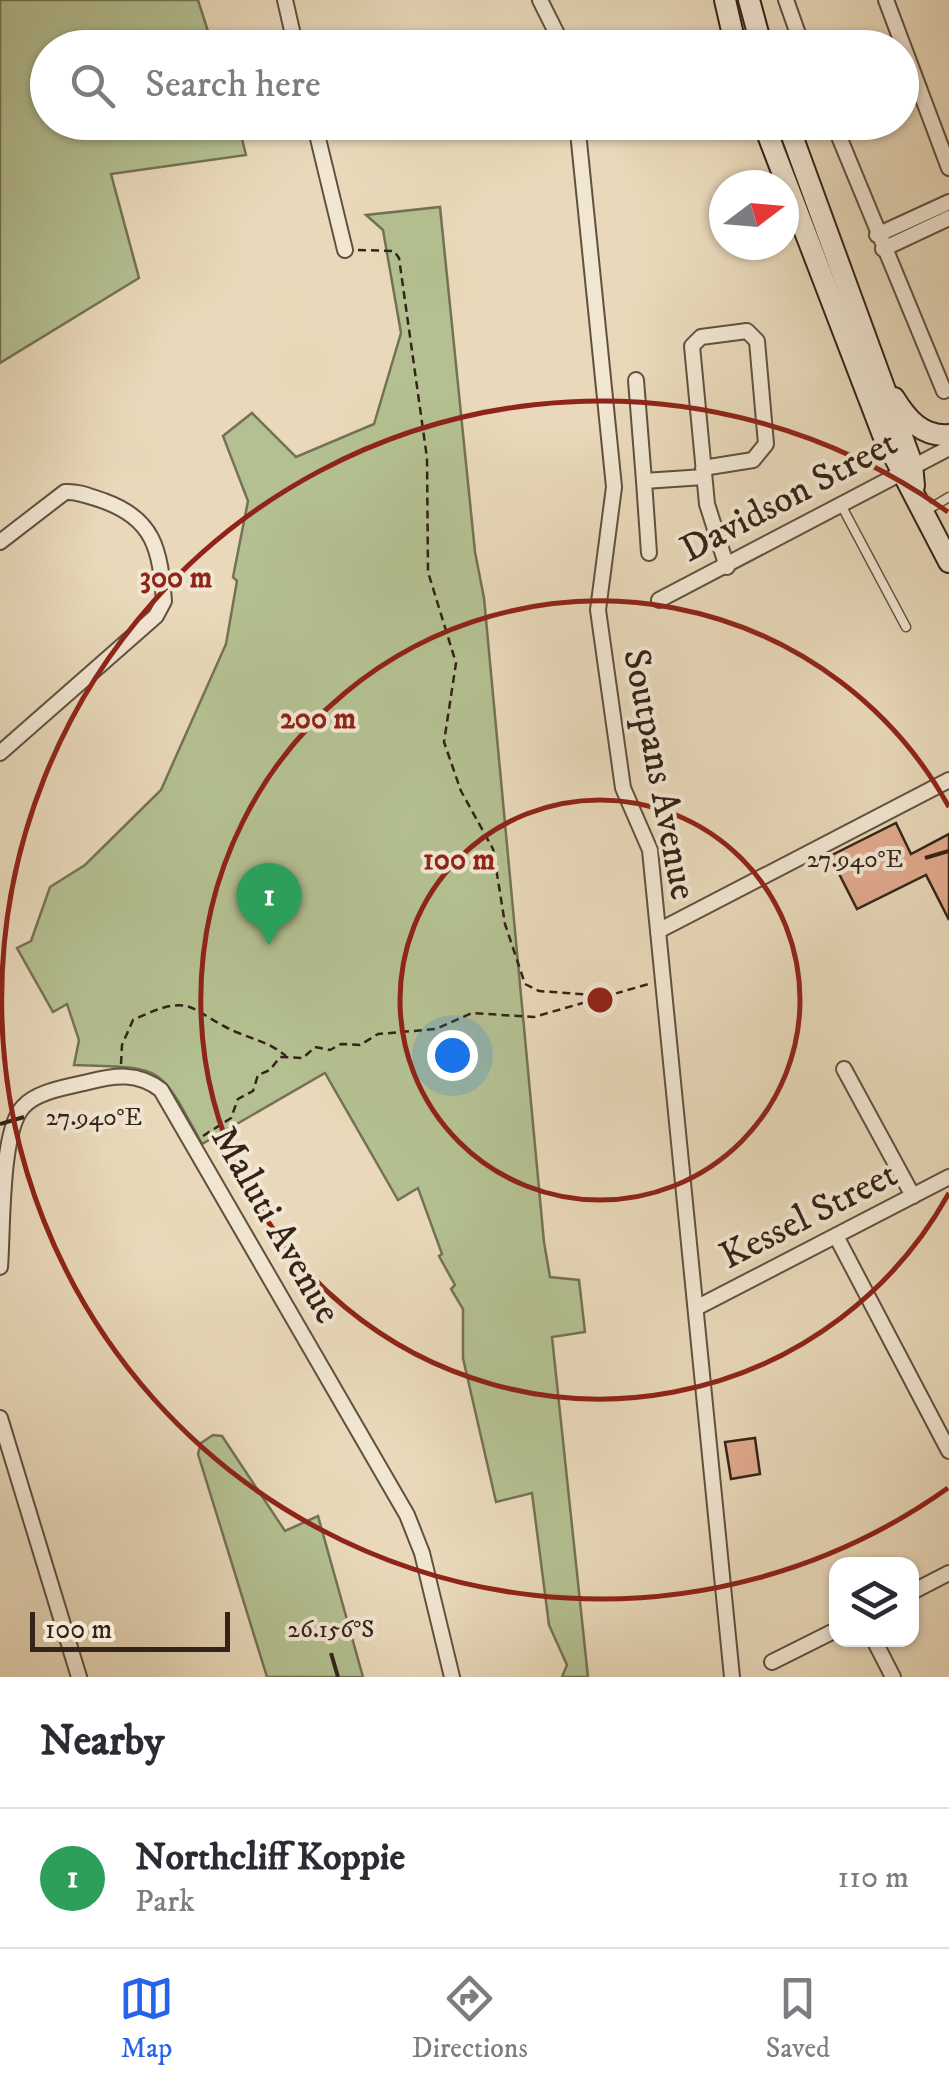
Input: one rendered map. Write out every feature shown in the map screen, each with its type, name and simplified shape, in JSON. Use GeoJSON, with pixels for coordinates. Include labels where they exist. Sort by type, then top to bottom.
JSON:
{"type":"FeatureCollection","features":[{"type":"Feature","properties":{"kind":"main road"},"geometry":{"type":"LineString","coordinates":[[725,0],[732,30]]}},
{"type":"Feature","properties":{"kind":"main road"},"geometry":{"type":"LineString","coordinates":[[749,0],[757,30]]}},
{"type":"Feature","properties":{"kind":"main road"},"geometry":{"type":"LineString","coordinates":[[770,140],[906,467]]}},
{"type":"Feature","properties":{"kind":"main road"},"geometry":{"type":"LineString","coordinates":[[793,140],[919,503],[949,562]]}},
{"type":"Feature","properties":{"kind":"main road"},"geometry":{"type":"LineString","coordinates":[[872,363],[906,419],[938,436],[949,435]]}},
{"type":"Feature","properties":{"kind":"street"},"geometry":{"type":"LineString","coordinates":[[284,0],[292,30]]}},
{"type":"Feature","properties":{"kind":"street"},"geometry":{"type":"LineString","coordinates":[[540,0],[555,30]]}},
{"type":"Feature","properties":{"kind":"street"},"geometry":{"type":"LineString","coordinates":[[786,0],[797,30]]}},
{"type":"Feature","properties":{"kind":"street"},"geometry":{"type":"LineString","coordinates":[[886,0],[897,30]]}},
{"type":"Feature","properties":{"kind":"street"},"geometry":{"type":"LineString","coordinates":[[919,88],[949,168]]}},
{"type":"Feature","properties":{"kind":"street"},"geometry":{"type":"LineString","coordinates":[[318,140],[345,250]]}},
{"type":"Feature","properties":{"kind":"street","name":"Soutpans Avenue"},"geometry":{"type":"LineString","coordinates":[[578,140],[614,487],[598,610],[623,788],[649,843],[732,1677]]}},
{"type":"Feature","properties":{"kind":"street"},"geometry":{"type":"LineString","coordinates":[[839,140],[944,392]]}},
{"type":"Feature","properties":{"kind":"street"},"geometry":{"type":"LineString","coordinates":[[880,242],[949,202]]}},
{"type":"Feature","properties":{"kind":"street"},"geometry":{"type":"LineString","coordinates":[[880,242],[949,218]]}},
{"type":"Feature","properties":{"kind":"street"},"geometry":{"type":"LineString","coordinates":[[644,481],[704,472],[753,460],[766,444],[756,341],[747,331],[693,342],[704,472],[707,504],[728,567]]}},
{"type":"Feature","properties":{"kind":"street"},"geometry":{"type":"LineString","coordinates":[[636,380],[650,553]]}},
{"type":"Feature","properties":{"kind":"street","name":"Davidson Street"},"geometry":{"type":"LineString","coordinates":[[659,600],[728,567],[906,467],[949,448]]}},
{"type":"Feature","properties":{"kind":"street"},"geometry":{"type":"LineString","coordinates":[[0,542],[66,492],[122,508],[142,520],[149,532],[164,605],[0,753]]}},
{"type":"Feature","properties":{"kind":"street"},"geometry":{"type":"LineString","coordinates":[[658,931],[949,780]]}},
{"type":"Feature","properties":{"kind":"street"},"geometry":{"type":"LineString","coordinates":[[844,1069],[913,1196]]}},
{"type":"Feature","properties":{"kind":"street"},"geometry":{"type":"LineString","coordinates":[[0,1267],[14,1121],[37,1097],[118,1075]]}},
{"type":"Feature","properties":{"kind":"street","name":"Maluti Avenue"},"geometry":{"type":"LineString","coordinates":[[118,1075],[138,1078],[161,1090],[407,1515],[422,1553],[452,1677]]}},
{"type":"Feature","properties":{"kind":"street","name":"Kessel Street"},"geometry":{"type":"LineString","coordinates":[[696,1308],[949,1178]]}},
{"type":"Feature","properties":{"kind":"street"},"geometry":{"type":"LineString","coordinates":[[836,1236],[949,1451]]}},
{"type":"Feature","properties":{"kind":"street"},"geometry":{"type":"LineString","coordinates":[[0,1418],[79,1677]]}},
{"type":"Feature","properties":{"kind":"street"},"geometry":{"type":"LineString","coordinates":[[919,1588],[949,1573]]}},
{"type":"Feature","properties":{"kind":"street"},"geometry":{"type":"LineString","coordinates":[[772,1662],[829,1634]]}},
{"type":"Feature","properties":{"kind":"street"},"geometry":{"type":"LineString","coordinates":[[878,1647],[893,1677]]}},
{"type":"Feature","properties":{"kind":"lane"},"geometry":{"type":"LineString","coordinates":[[919,503],[948,501]]}},
{"type":"Feature","properties":{"kind":"lane"},"geometry":{"type":"LineString","coordinates":[[840,503],[906,627]]}},
{"type":"Feature","properties":{"kind":"path"},"geometry":{"type":"LineString","coordinates":[[345,250],[394,251],[399,258],[428,458],[428,572],[456,663],[444,742],[461,790],[493,849],[506,924],[524,984],[538,991],[607,996]]}},
{"type":"Feature","properties":{"kind":"path"},"geometry":{"type":"LineString","coordinates":[[118,1075],[122,1045],[133,1020],[174,1006],[195,1006],[238,1034],[272,1044],[286,1056],[303,1058],[315,1047],[330,1050],[341,1044],[360,1044],[378,1034],[411,1035],[472,1013],[534,1017],[663,980]]}},
{"type":"Feature","properties":{"kind":"path"},"geometry":{"type":"LineString","coordinates":[[193,1141],[231,1118],[238,1099],[253,1091],[258,1075],[286,1056]]}},
{"type":"Feature","properties":{"kind":"green space"},"geometry":{"type":"Polygon","coordinates":[[[0,0],[198,0],[208,30],[30,30],[30,140],[242,140],[246,155],[111,174],[139,278],[0,363],[0,0]]]}},
{"type":"Feature","properties":{"kind":"green space"},"geometry":{"type":"Polygon","coordinates":[[[440,207],[475,552],[484,598],[544,1242],[550,1277],[579,1280],[585,1332],[552,1337],[588,1677],[562,1677],[567,1665],[549,1625],[532,1493],[496,1502],[463,1358],[463,1309],[451,1289],[455,1285],[439,1256],[442,1254],[418,1188],[398,1200],[325,1073],[202,1144],[176,1098],[156,1075],[126,1067],[74,1065],[79,1040],[67,1004],[53,1012],[17,948],[31,941],[50,887],[85,865],[161,790],[226,644],[237,581],[233,577],[248,501],[223,436],[252,413],[296,457],[374,424],[401,333],[383,230],[366,215],[440,207]]]}},
{"type":"Feature","properties":{"kind":"green space"},"geometry":{"type":"Polygon","coordinates":[[[213,1435],[222,1436],[285,1531],[318,1516],[363,1677],[267,1677],[198,1454],[201,1443],[213,1435]]]}},
{"type":"Feature","properties":{"kind":"building"},"geometry":{"type":"Polygon","coordinates":[[[896,823],[911,854],[949,834],[949,920],[926,875],[857,909],[830,856],[896,823]]]}},
{"type":"Feature","properties":{"kind":"building"},"geometry":{"type":"Polygon","coordinates":[[[755,1438],[760,1474],[731,1479],[725,1442],[755,1438]]]}},
{"type":"Feature","properties":{"kind":"place","name":"Northcliff Koppie"},"geometry":{"type":"Point","coordinates":[269,945]}}]}
